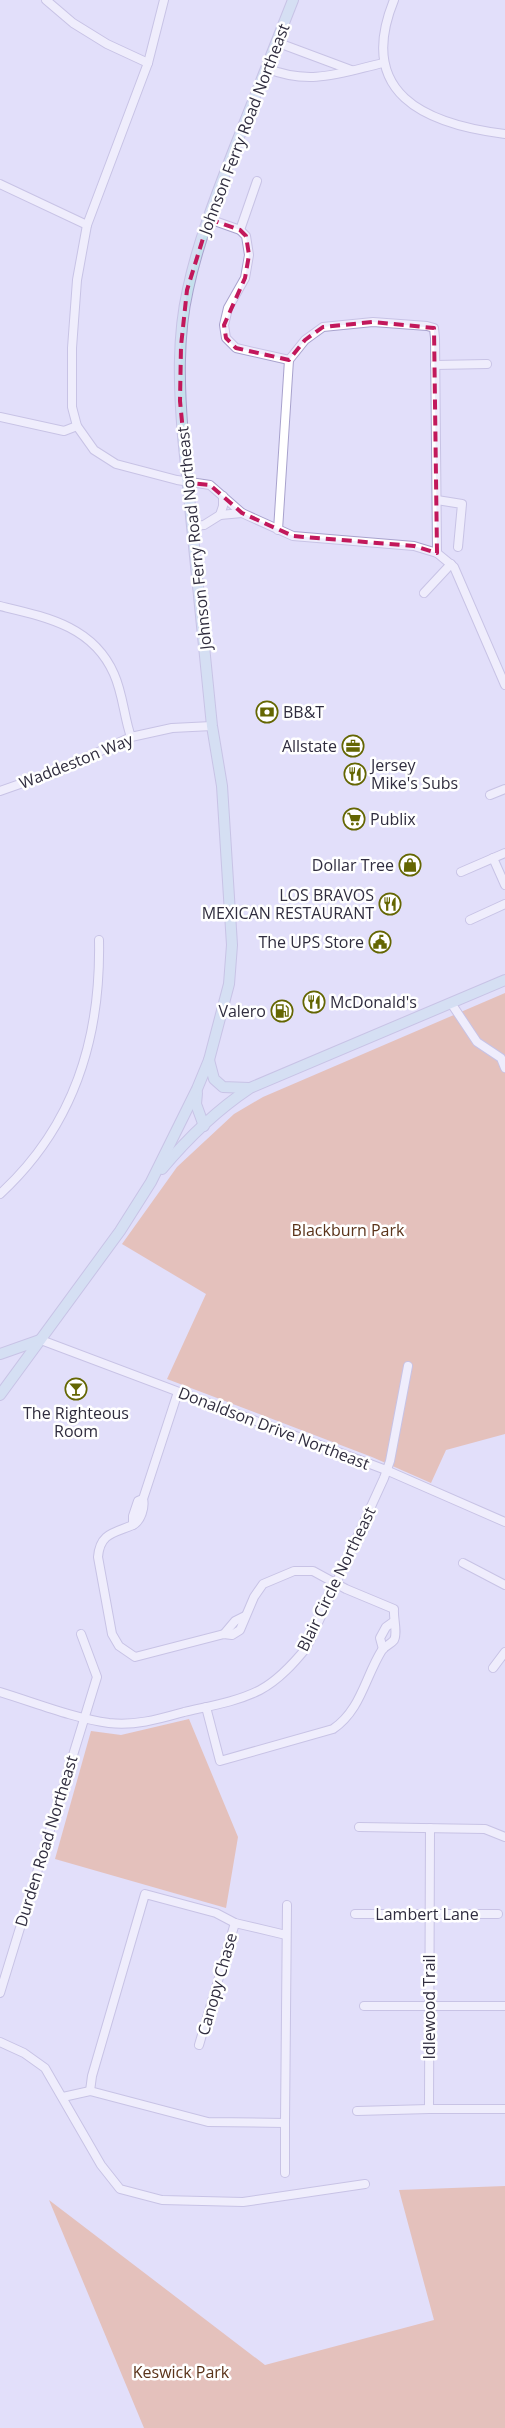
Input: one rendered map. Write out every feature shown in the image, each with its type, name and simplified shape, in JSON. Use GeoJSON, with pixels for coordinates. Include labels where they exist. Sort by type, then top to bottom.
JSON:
{"type":"FeatureCollection","features":[{"type":"Feature","properties":{"kind":"main road","name":"Johnson Ferry Road Northeast"},"geometry":{"type":"LineString","coordinates":[[151,1182],[197,1089],[209,1060],[229,984],[232,945],[222,786],[212,726],[180,400],[181,346],[187,290],[209,219],[293,0]]}},
{"type":"Feature","properties":{"kind":"main road"},"geometry":{"type":"LineString","coordinates":[[0,1395],[120,1232],[151,1182],[175,1153],[229,1102],[250,1088],[505,980]]}},
{"type":"Feature","properties":{"kind":"main road"},"geometry":{"type":"LineString","coordinates":[[209,1060],[214,1079],[223,1087],[250,1088]]}},
{"type":"Feature","properties":{"kind":"main road"},"geometry":{"type":"LineString","coordinates":[[197,1089],[196,1104],[204,1126]]}},
{"type":"Feature","properties":{"kind":"main road"},"geometry":{"type":"LineString","coordinates":[[0,1354],[41,1340]]}},
{"type":"Feature","properties":{"kind":"street"},"geometry":{"type":"LineString","coordinates":[[46,0],[73,23],[107,44],[148,63]]}},
{"type":"Feature","properties":{"kind":"street"},"geometry":{"type":"LineString","coordinates":[[164,0],[148,63],[87,225],[77,280],[72,363],[72,407],[77,426],[94,450],[116,464],[188,483],[210,485],[242,513],[293,536],[414,546],[437,553],[454,567],[505,685]]}},
{"type":"Feature","properties":{"kind":"street"},"geometry":{"type":"LineString","coordinates":[[394,0],[383,30],[383,63],[396,91],[414,106],[439,118],[505,134]]}},
{"type":"Feature","properties":{"kind":"street"},"geometry":{"type":"LineString","coordinates":[[276,42],[351,70]]}},
{"type":"Feature","properties":{"kind":"street"},"geometry":{"type":"LineString","coordinates":[[266,68],[305,78],[337,75],[383,63]]}},
{"type":"Feature","properties":{"kind":"street"},"geometry":{"type":"LineString","coordinates":[[240,230],[257,181]]}},
{"type":"Feature","properties":{"kind":"street"},"geometry":{"type":"LineString","coordinates":[[0,184],[87,225]]}},
{"type":"Feature","properties":{"kind":"street"},"geometry":{"type":"LineString","coordinates":[[209,219],[240,230],[246,236],[249,255],[245,278],[228,308],[224,325],[226,338],[236,348],[289,360]]}},
{"type":"Feature","properties":{"kind":"street"},"geometry":{"type":"LineString","coordinates":[[278,530],[289,360],[305,340],[323,327],[374,322],[427,326],[434,328],[436,364],[437,553]]}},
{"type":"Feature","properties":{"kind":"street"},"geometry":{"type":"LineString","coordinates":[[436,364],[487,364]]}},
{"type":"Feature","properties":{"kind":"street"},"geometry":{"type":"LineString","coordinates":[[0,417],[64,431],[77,426]]}},
{"type":"Feature","properties":{"kind":"street"},"geometry":{"type":"LineString","coordinates":[[220,515],[223,506],[222,496]]}},
{"type":"Feature","properties":{"kind":"street"},"geometry":{"type":"LineString","coordinates":[[437,500],[462,504],[458,547]]}},
{"type":"Feature","properties":{"kind":"street"},"geometry":{"type":"LineString","coordinates":[[192,526],[204,525],[220,515],[242,513]]}},
{"type":"Feature","properties":{"kind":"street"},"geometry":{"type":"LineString","coordinates":[[424,593],[451,564]]}},
{"type":"Feature","properties":{"kind":"street"},"geometry":{"type":"LineString","coordinates":[[0,606],[51,619],[88,637],[101,652],[114,674],[131,738]]}},
{"type":"Feature","properties":{"kind":"street","name":"Waddeston Way"},"geometry":{"type":"LineString","coordinates":[[0,791],[57,771],[131,738],[172,728],[212,726]]}},
{"type":"Feature","properties":{"kind":"street"},"geometry":{"type":"LineString","coordinates":[[490,796],[505,789]]}},
{"type":"Feature","properties":{"kind":"street"},"geometry":{"type":"LineString","coordinates":[[461,872],[505,853]]}},
{"type":"Feature","properties":{"kind":"street"},"geometry":{"type":"LineString","coordinates":[[493,858],[505,884]]}},
{"type":"Feature","properties":{"kind":"street"},"geometry":{"type":"LineString","coordinates":[[470,920],[505,904]]}},
{"type":"Feature","properties":{"kind":"street"},"geometry":{"type":"LineString","coordinates":[[0,1194],[26,1166],[60,1120],[80,1075],[92,1030],[100,969],[99,940]]}},
{"type":"Feature","properties":{"kind":"street"},"geometry":{"type":"LineString","coordinates":[[451,1002],[478,1042],[501,1058],[505,1068]]}},
{"type":"Feature","properties":{"kind":"street","name":"Donaldson Drive Northeast"},"geometry":{"type":"LineString","coordinates":[[41,1340],[386,1470],[505,1522]]}},
{"type":"Feature","properties":{"kind":"street","name":"Blair Circle Northeast"},"geometry":{"type":"LineString","coordinates":[[0,1692],[84,1717],[112,1723],[143,1723],[239,1699],[261,1689],[294,1663],[307,1647],[386,1470],[408,1366]]}},
{"type":"Feature","properties":{"kind":"street"},"geometry":{"type":"LineString","coordinates":[[178,1392],[143,1499],[132,1521],[133,1524],[104,1537],[99,1547],[98,1557],[112,1634],[119,1646],[135,1657],[224,1634],[234,1621],[245,1616],[263,1584],[294,1571],[313,1570],[336,1583],[394,1609],[393,1622],[396,1630],[394,1640],[383,1648],[354,1709],[346,1720],[333,1729],[220,1761],[206,1708]]}},
{"type":"Feature","properties":{"kind":"street"},"geometry":{"type":"LineString","coordinates":[[463,1563],[505,1585]]}},
{"type":"Feature","properties":{"kind":"street"},"geometry":{"type":"LineString","coordinates":[[383,1648],[380,1638],[386,1626],[393,1622]]}},
{"type":"Feature","properties":{"kind":"street","name":"Durden Road Northeast"},"geometry":{"type":"LineString","coordinates":[[0,1993],[96,1677],[81,1634]]}},
{"type":"Feature","properties":{"kind":"street"},"geometry":{"type":"LineString","coordinates":[[493,1668],[505,1652]]}},
{"type":"Feature","properties":{"kind":"street"},"geometry":{"type":"LineString","coordinates":[[359,1827],[485,1828],[505,1836]]}},
{"type":"Feature","properties":{"kind":"street","name":"Idlewood Trail"},"geometry":{"type":"LineString","coordinates":[[429,2109],[430,1828]]}},
{"type":"Feature","properties":{"kind":"street"},"geometry":{"type":"LineString","coordinates":[[90,2091],[95,2066],[145,1894],[216,1913],[235,1923],[286,1935]]}},
{"type":"Feature","properties":{"kind":"street"},"geometry":{"type":"LineString","coordinates":[[285,2173],[287,1905]]}},
{"type":"Feature","properties":{"kind":"street","name":"Lambert Lane"},"geometry":{"type":"LineString","coordinates":[[355,1914],[498,1914]]}},
{"type":"Feature","properties":{"kind":"street","name":"Canopy Chase"},"geometry":{"type":"LineString","coordinates":[[200,2045],[235,1923]]}},
{"type":"Feature","properties":{"kind":"street"},"geometry":{"type":"LineString","coordinates":[[364,2006],[505,2006]]}},
{"type":"Feature","properties":{"kind":"street"},"geometry":{"type":"LineString","coordinates":[[0,2042],[24,2053],[45,2068],[101,2165],[120,2189],[162,2200],[243,2202],[365,2184]]}},
{"type":"Feature","properties":{"kind":"street"},"geometry":{"type":"LineString","coordinates":[[63,2097],[90,2091],[208,2122],[285,2123]]}},
{"type":"Feature","properties":{"kind":"street"},"geometry":{"type":"LineString","coordinates":[[357,2111],[505,2108]]}},
{"type":"Feature","properties":{"kind":"highlighted area"},"geometry":{"type":"Polygon","coordinates":[[[209,219],[240,230],[246,236],[249,255],[245,278],[224,325],[226,338],[236,348],[289,360],[305,340],[323,327],[373,322],[434,328],[437,553],[414,546],[293,536],[242,513],[210,485],[188,483],[180,401],[181,346],[187,290],[209,219]]]}},
{"type":"Feature","properties":{"kind":"green space","name":"Blackburn Park"},"geometry":{"type":"Polygon","coordinates":[[[505,993],[505,1434],[446,1450],[431,1483],[372,1457],[167,1379],[206,1294],[122,1244],[177,1167],[234,1114],[263,1097],[505,993]]]}},
{"type":"Feature","properties":{"kind":"green space"},"geometry":{"type":"Polygon","coordinates":[[[189,1719],[238,1837],[226,1908],[55,1859],[91,1731],[121,1735],[189,1719]]]}},
{"type":"Feature","properties":{"kind":"green space","name":"Keswick Park"},"geometry":{"type":"Polygon","coordinates":[[[505,2186],[505,2428],[144,2428],[49,2200],[265,2365],[434,2320],[399,2190],[505,2186]]]}},
{"type":"Feature","properties":{"kind":"place","name":"BB&T"},"geometry":{"type":"Point","coordinates":[267,712]}},
{"type":"Feature","properties":{"kind":"place","name":"Allstate"},"geometry":{"type":"Point","coordinates":[353,746]}},
{"type":"Feature","properties":{"kind":"place","name":"Jersey Mike's Subs"},"geometry":{"type":"Point","coordinates":[355,774]}},
{"type":"Feature","properties":{"kind":"place","name":"Publix"},"geometry":{"type":"Point","coordinates":[354,819]}},
{"type":"Feature","properties":{"kind":"place","name":"Dollar Tree"},"geometry":{"type":"Point","coordinates":[410,865]}},
{"type":"Feature","properties":{"kind":"place","name":"LOS BRAVOS MEXICAN RESTAURANT"},"geometry":{"type":"Point","coordinates":[390,904]}},
{"type":"Feature","properties":{"kind":"place","name":"The UPS Store"},"geometry":{"type":"Point","coordinates":[380,942]}},
{"type":"Feature","properties":{"kind":"place","name":"McDonald's"},"geometry":{"type":"Point","coordinates":[314,1002]}},
{"type":"Feature","properties":{"kind":"place","name":"Valero"},"geometry":{"type":"Point","coordinates":[282,1011]}},
{"type":"Feature","properties":{"kind":"place","name":"The Righteous Room"},"geometry":{"type":"Point","coordinates":[76,1389]}}]}
